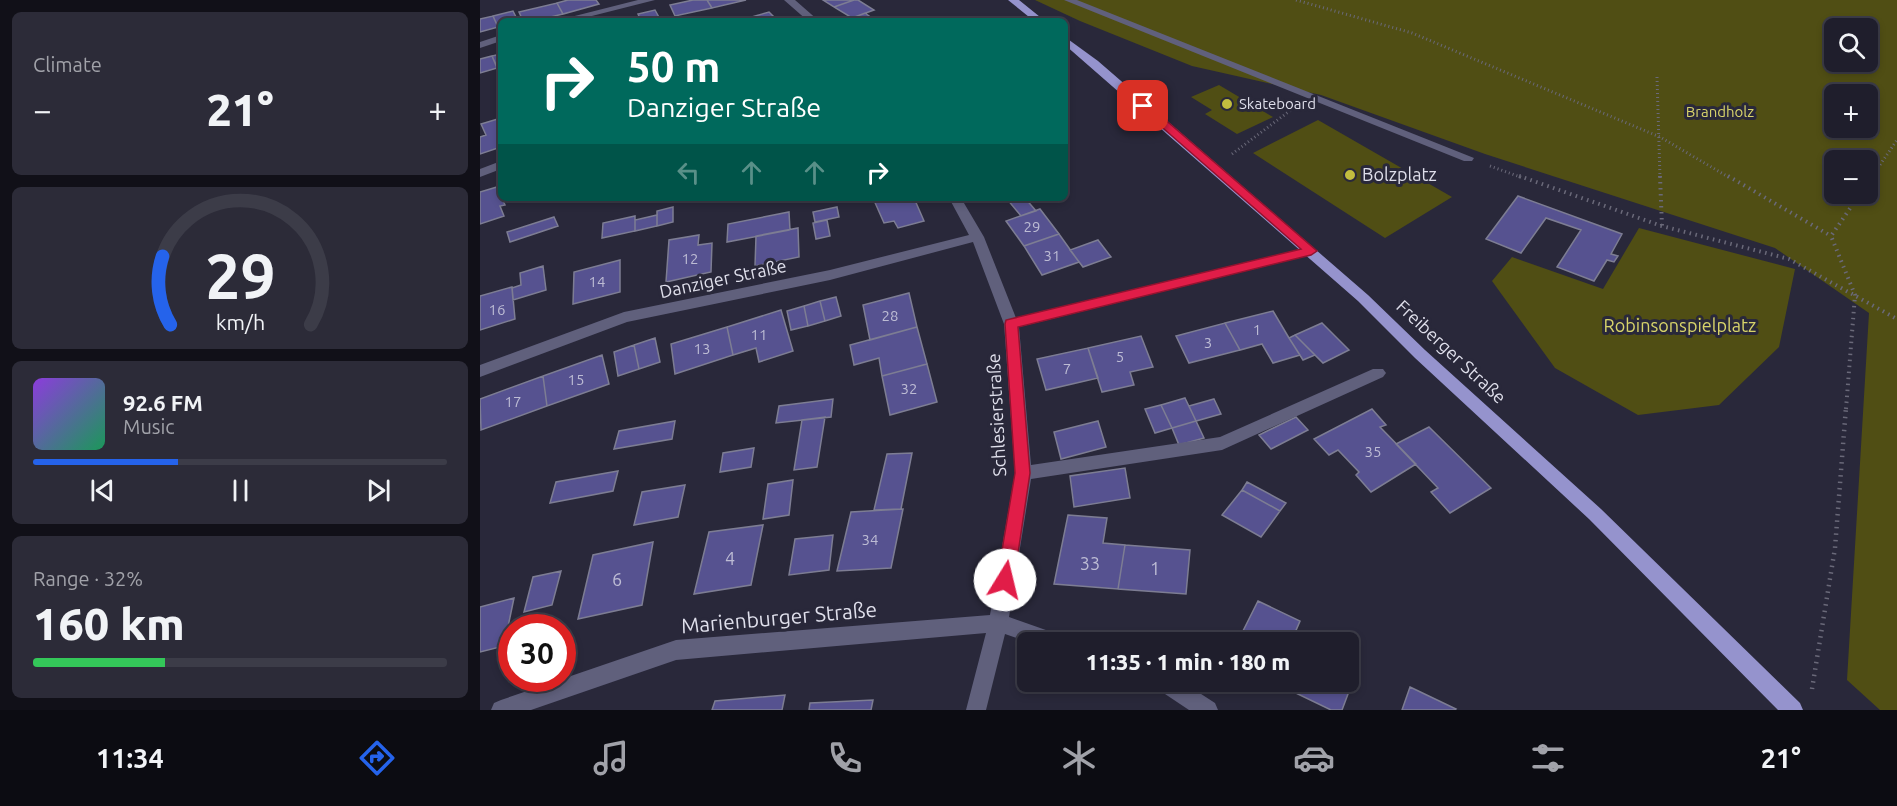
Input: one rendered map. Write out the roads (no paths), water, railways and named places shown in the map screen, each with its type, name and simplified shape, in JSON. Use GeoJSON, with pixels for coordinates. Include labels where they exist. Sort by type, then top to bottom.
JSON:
{"type":"FeatureCollection","features":[{"type":"Feature","properties":{"kind":"main road"},"geometry":{"type":"LineString","coordinates":[[1013,0],[1036,18]]}},
{"type":"Feature","properties":{"kind":"main road","name":"Freiberger Straße"},"geometry":{"type":"LineString","coordinates":[[1068,43],[1311,251],[1595,514],[1793,710]]}},
{"type":"Feature","properties":{"kind":"street"},"geometry":{"type":"LineString","coordinates":[[573,18],[650,0]]}},
{"type":"Feature","properties":{"kind":"street"},"geometry":{"type":"LineString","coordinates":[[789,0],[810,18]]}},
{"type":"Feature","properties":{"kind":"street"},"geometry":{"type":"LineString","coordinates":[[1070,0],[1468,158]]}},
{"type":"Feature","properties":{"kind":"street"},"geometry":{"type":"LineString","coordinates":[[480,45],[498,39]]}},
{"type":"Feature","properties":{"kind":"street"},"geometry":{"type":"LineString","coordinates":[[480,173],[498,166]]}},
{"type":"Feature","properties":{"kind":"street","name":"Schlesierstraße"},"geometry":{"type":"LineString","coordinates":[[957,201],[977,237],[1011,324],[1023,473],[999,623],[976,710]]}},
{"type":"Feature","properties":{"kind":"street","name":"Danziger Straße"},"geometry":{"type":"LineString","coordinates":[[480,370],[624,317],[830,275],[977,237]]}},
{"type":"Feature","properties":{"kind":"street"},"geometry":{"type":"LineString","coordinates":[[1011,324],[1311,251]]}},
{"type":"Feature","properties":{"kind":"street"},"geometry":{"type":"LineString","coordinates":[[1023,473],[1222,443],[1378,373]]}},
{"type":"Feature","properties":{"kind":"street"},"geometry":{"type":"LineString","coordinates":[[999,623],[1025,632]]}},
{"type":"Feature","properties":{"kind":"street","name":"Marienburger Straße"},"geometry":{"type":"LineString","coordinates":[[501,710],[676,650],[999,623]]}},
{"type":"Feature","properties":{"kind":"street"},"geometry":{"type":"LineString","coordinates":[[1180,692],[1208,710]]}},
{"type":"Feature","properties":{"kind":"place","name":"Skateboard"},"geometry":{"type":"Point","coordinates":[1227,104]}},
{"type":"Feature","properties":{"kind":"place","name":"Bolzplatz"},"geometry":{"type":"Point","coordinates":[1350,175]}},
{"type":"Feature","properties":{"kind":"park label","name":"Brandholz"},"geometry":{"type":"Point","coordinates":[1720,112]}},
{"type":"Feature","properties":{"kind":"park label","name":"Robinsonspielplatz"},"geometry":{"type":"Point","coordinates":[1680,326]}}]}
